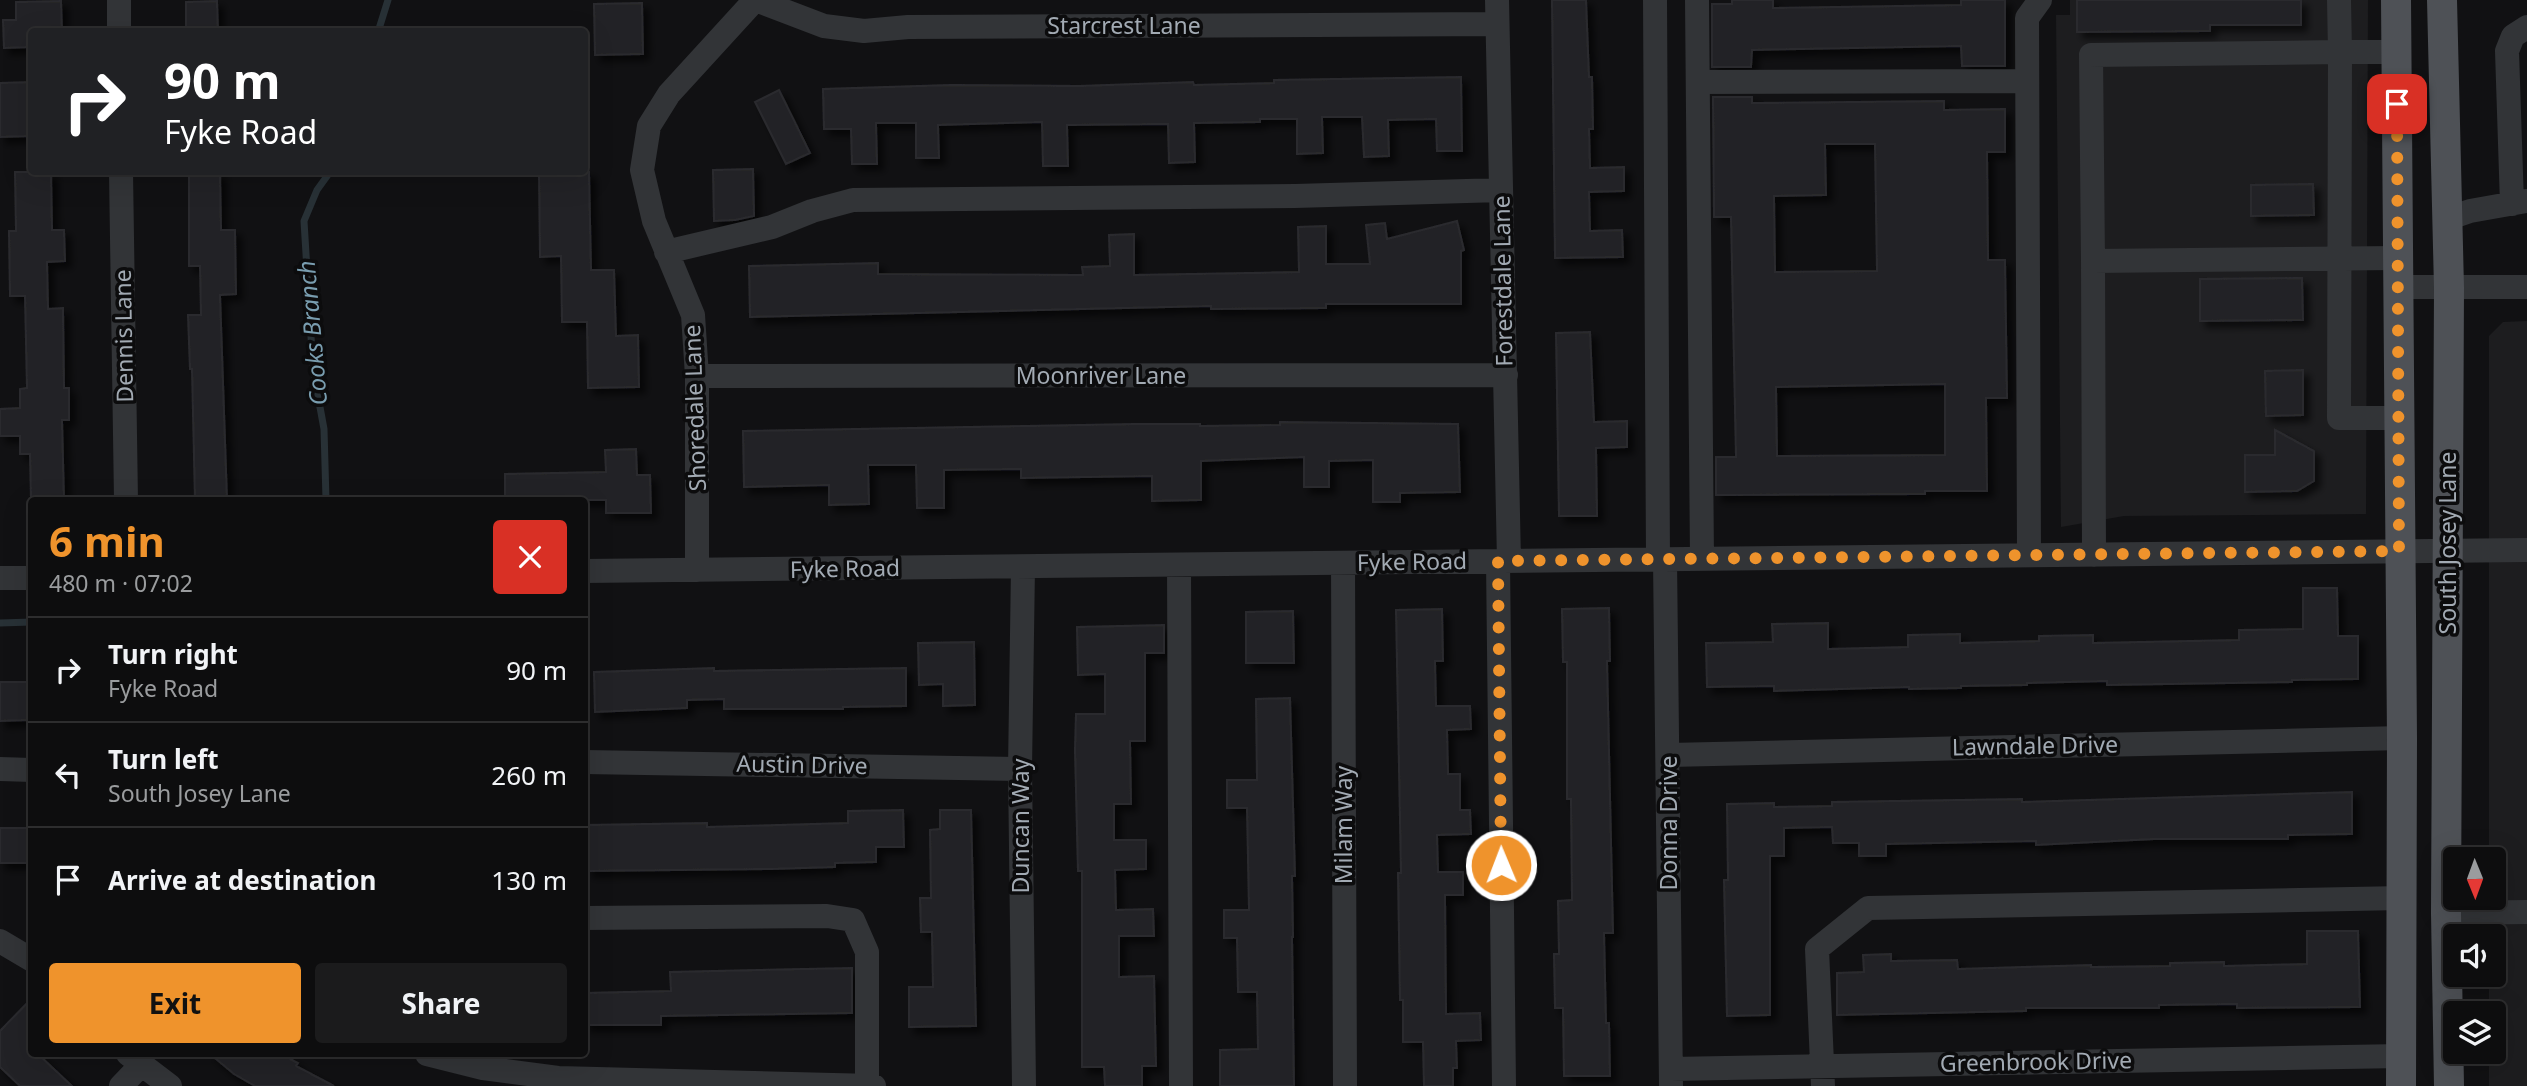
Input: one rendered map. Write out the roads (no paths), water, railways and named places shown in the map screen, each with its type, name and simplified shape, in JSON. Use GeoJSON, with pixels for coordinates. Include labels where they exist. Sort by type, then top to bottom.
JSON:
{"type":"FeatureCollection","features":[{"type":"Feature","properties":{"kind":"main road","name":"South Josey Lane"},"geometry":{"type":"LineString","coordinates":[[2396,0],[2402,1086]]}},
{"type":"Feature","properties":{"kind":"main road","name":"South Josey Lane"},"geometry":{"type":"LineString","coordinates":[[2442,0],[2449,288],[2446,913],[2449,1086]]}},
{"type":"Feature","properties":{"kind":"street"},"geometry":{"type":"LineString","coordinates":[[119,0],[119,28]]}},
{"type":"Feature","properties":{"kind":"street","name":"Starcrest Lane"},"geometry":{"type":"LineString","coordinates":[[755,0],[824,26],[864,32],[908,27],[1497,12]]}},
{"type":"Feature","properties":{"kind":"street","name":"Shoredale Lane"},"geometry":{"type":"LineString","coordinates":[[697,570],[697,376],[693,315],[654,221],[642,170],[649,126],[668,94],[755,0]]}},
{"type":"Feature","properties":{"kind":"street","name":"Donna Drive"},"geometry":{"type":"LineString","coordinates":[[1655,0],[1662,559],[1669,755],[1671,1077]]}},
{"type":"Feature","properties":{"kind":"street"},"geometry":{"type":"LineString","coordinates":[[1697,0],[1702,559]]}},
{"type":"Feature","properties":{"kind":"street"},"geometry":{"type":"LineString","coordinates":[[2029,555],[2027,18],[2040,0]]}},
{"type":"Feature","properties":{"kind":"street"},"geometry":{"type":"LineString","coordinates":[[2339,0],[2339,418],[2399,418]]}},
{"type":"Feature","properties":{"kind":"street","name":"Forestdale Lane"},"geometry":{"type":"LineString","coordinates":[[1497,12],[1506,375],[1503,561],[1504,1086]]}},
{"type":"Feature","properties":{"kind":"street"},"geometry":{"type":"LineString","coordinates":[[2447,219],[2519,202],[2507,51],[2512,36],[2527,27]]}},
{"type":"Feature","properties":{"kind":"street"},"geometry":{"type":"LineString","coordinates":[[2094,555],[2091,55],[2397,52]]}},
{"type":"Feature","properties":{"kind":"street"},"geometry":{"type":"LineString","coordinates":[[1698,82],[2027,81]]}},
{"type":"Feature","properties":{"kind":"street","name":"Dennis Lane"},"geometry":{"type":"LineString","coordinates":[[121,175],[126,497]]}},
{"type":"Feature","properties":{"kind":"street"},"geometry":{"type":"LineString","coordinates":[[666,252],[772,227],[812,211],[853,201],[1501,190]]}},
{"type":"Feature","properties":{"kind":"street"},"geometry":{"type":"LineString","coordinates":[[2092,261],[2339,259],[2449,288],[2527,287]]}},
{"type":"Feature","properties":{"kind":"street","name":"Moonriver Lane"},"geometry":{"type":"LineString","coordinates":[[697,376],[1506,375]]}},
{"type":"Feature","properties":{"kind":"street","name":"Fyke Road"},"geometry":{"type":"LineString","coordinates":[[588,571],[2527,550]]}},
{"type":"Feature","properties":{"kind":"street","name":"Milam Way"},"geometry":{"type":"LineString","coordinates":[[1343,563],[1345,1086]]}},
{"type":"Feature","properties":{"kind":"street"},"geometry":{"type":"LineString","coordinates":[[1179,565],[1181,1086]]}},
{"type":"Feature","properties":{"kind":"street","name":"Duncan Way"},"geometry":{"type":"LineString","coordinates":[[1023,567],[1020,769],[1024,1086]]}},
{"type":"Feature","properties":{"kind":"street"},"geometry":{"type":"LineString","coordinates":[[0,578],[28,578]]}},
{"type":"Feature","properties":{"kind":"street","name":"Lawndale Drive"},"geometry":{"type":"LineString","coordinates":[[1669,755],[2402,738]]}},
{"type":"Feature","properties":{"kind":"street","name":"Austin Drive"},"geometry":{"type":"LineString","coordinates":[[588,762],[1020,769]]}},
{"type":"Feature","properties":{"kind":"street"},"geometry":{"type":"LineString","coordinates":[[0,769],[28,770]]}},
{"type":"Feature","properties":{"kind":"street"},"geometry":{"type":"LineString","coordinates":[[1822,1076],[1817,948],[1868,908],[2402,898]]}},
{"type":"Feature","properties":{"kind":"street"},"geometry":{"type":"LineString","coordinates":[[2446,913],[2527,912]]}},
{"type":"Feature","properties":{"kind":"street"},"geometry":{"type":"LineString","coordinates":[[588,919],[827,916],[853,920],[867,952],[867,1086]]}},
{"type":"Feature","properties":{"kind":"street"},"geometry":{"type":"LineString","coordinates":[[0,941],[28,958]]}},
{"type":"Feature","properties":{"kind":"street","name":"Greenbrook Drive"},"geometry":{"type":"LineString","coordinates":[[1671,1077],[1822,1076],[2402,1056]]}},
{"type":"Feature","properties":{"kind":"street"},"geometry":{"type":"LineString","coordinates":[[439,1057],[483,1068],[558,1078],[874,1086]]}},
{"type":"Feature","properties":{"kind":"street"},"geometry":{"type":"LineString","coordinates":[[121,1086],[135,1059],[170,1086]]}},
{"type":"Feature","properties":{"kind":"waterway","name":"Cooks Branch"},"geometry":{"type":"LineString","coordinates":[[379,28],[388,0]]}},
{"type":"Feature","properties":{"kind":"waterway","name":"Cooks Branch"},"geometry":{"type":"LineString","coordinates":[[326,497],[324,429],[313,369],[304,221],[317,190],[328,175]]}},
{"type":"Feature","properties":{"kind":"waterway","name":"Cooks Branch"},"geometry":{"type":"LineString","coordinates":[[0,623],[28,622]]}}]}
